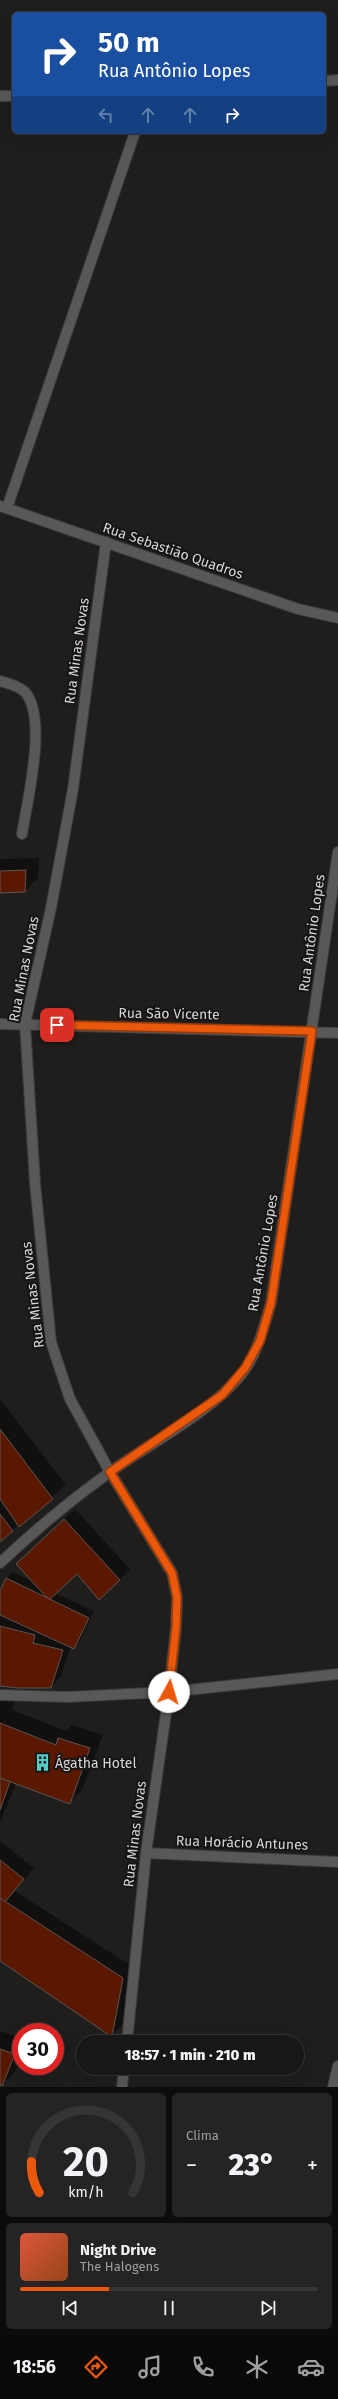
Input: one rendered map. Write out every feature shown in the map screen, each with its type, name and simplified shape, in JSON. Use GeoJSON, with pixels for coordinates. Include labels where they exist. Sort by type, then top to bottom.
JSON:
{"type":"FeatureCollection","features":[{"type":"Feature","properties":{"kind":"street"},"geometry":{"type":"LineString","coordinates":[[326,81],[338,80]]}},
{"type":"Feature","properties":{"kind":"street"},"geometry":{"type":"LineString","coordinates":[[0,96],[12,96]]}},
{"type":"Feature","properties":{"kind":"street"},"geometry":{"type":"LineString","coordinates":[[4,507],[134,134]]}},
{"type":"Feature","properties":{"kind":"street","name":"Rua Sebastião Quadros"},"geometry":{"type":"LineString","coordinates":[[4,507],[298,609],[338,618]]}},
{"type":"Feature","properties":{"kind":"street","name":"Rua Minas Novas"},"geometry":{"type":"LineString","coordinates":[[106,542],[73,789],[51,908],[25,1024],[35,1183],[51,1342],[70,1399],[110,1472],[172,1573],[177,1597],[176,1627],[169,1692],[146,1853],[128,2035]]}},
{"type":"Feature","properties":{"kind":"street"},"geometry":{"type":"LineString","coordinates":[[0,680],[24,691],[30,699],[34,714],[34,760],[22,834]]}},
{"type":"Feature","properties":{"kind":"street","name":"Rua Antônio Lopes"},"geometry":{"type":"LineString","coordinates":[[0,1563],[40,1525],[110,1472],[222,1395],[245,1368],[260,1341],[271,1303],[338,852]]}},
{"type":"Feature","properties":{"kind":"street","name":"Rua São Vicente"},"geometry":{"type":"LineString","coordinates":[[0,1024],[338,1032]]}},
{"type":"Feature","properties":{"kind":"street"},"geometry":{"type":"LineString","coordinates":[[0,1695],[67,1697],[169,1692],[338,1674]]}},
{"type":"Feature","properties":{"kind":"street","name":"Rua Horácio Antunes"},"geometry":{"type":"LineString","coordinates":[[146,1853],[338,1862]]}},
{"type":"Feature","properties":{"kind":"street"},"geometry":{"type":"LineString","coordinates":[[333,2087],[338,2066]]}},
{"type":"Feature","properties":{"kind":"street"},"geometry":{"type":"LineString","coordinates":[[122,2087],[123,2075]]}},
{"type":"Feature","properties":{"kind":"building"},"geometry":{"type":"Polygon","coordinates":[[[26,870],[25,892],[0,893],[0,871],[26,870]]]}},
{"type":"Feature","properties":{"kind":"building"},"geometry":{"type":"Polygon","coordinates":[[[0,1429],[53,1499],[19,1527],[0,1499],[0,1429]]]}},
{"type":"Feature","properties":{"kind":"building"},"geometry":{"type":"Polygon","coordinates":[[[0,1514],[13,1531],[0,1542],[0,1514]]]}},
{"type":"Feature","properties":{"kind":"building"},"geometry":{"type":"Polygon","coordinates":[[[64,1519],[120,1580],[99,1600],[77,1574],[49,1600],[16,1564],[64,1519]]]}},
{"type":"Feature","properties":{"kind":"building"},"geometry":{"type":"Polygon","coordinates":[[[6,1578],[89,1618],[74,1649],[0,1615],[0,1591],[6,1578]]]}},
{"type":"Feature","properties":{"kind":"building"},"geometry":{"type":"Polygon","coordinates":[[[0,1626],[35,1635],[33,1643],[63,1650],[51,1688],[17,1688],[0,1686],[0,1626]]]}},
{"type":"Feature","properties":{"kind":"building","name":"Ágatha Hotel"},"geometry":{"type":"Polygon","coordinates":[[[0,1723],[56,1745],[58,1738],[90,1748],[70,1804],[0,1778],[0,1723]]]}},
{"type":"Feature","properties":{"kind":"building"},"geometry":{"type":"Polygon","coordinates":[[[0,1778],[10,1782],[0,1810],[0,1778]]]}},
{"type":"Feature","properties":{"kind":"building"},"geometry":{"type":"Polygon","coordinates":[[[0,1860],[24,1879],[5,1902],[0,1898],[0,1860]]]}},
{"type":"Feature","properties":{"kind":"building"},"geometry":{"type":"Polygon","coordinates":[[[0,1898],[123,1978],[112,2035],[109,2035],[0,1961],[0,1898]]]}},
{"type":"Feature","properties":{"kind":"building"},"geometry":{"type":"Polygon","coordinates":[[[0,2049],[12,2053],[12,2061],[2,2086],[0,2085],[0,2049]]]}},
{"type":"Feature","properties":{"kind":"place","name":"Ágatha Hotel"},"geometry":{"type":"Point","coordinates":[42,1763]}},
{"type":"Feature","properties":{"kind":"route"},"geometry":{"type":"LineString","coordinates":[[57,1025],[312,1031],[271,1303],[260,1341],[245,1368],[222,1395],[110,1472],[172,1573],[177,1597],[176,1627],[169,1692]]}}]}
